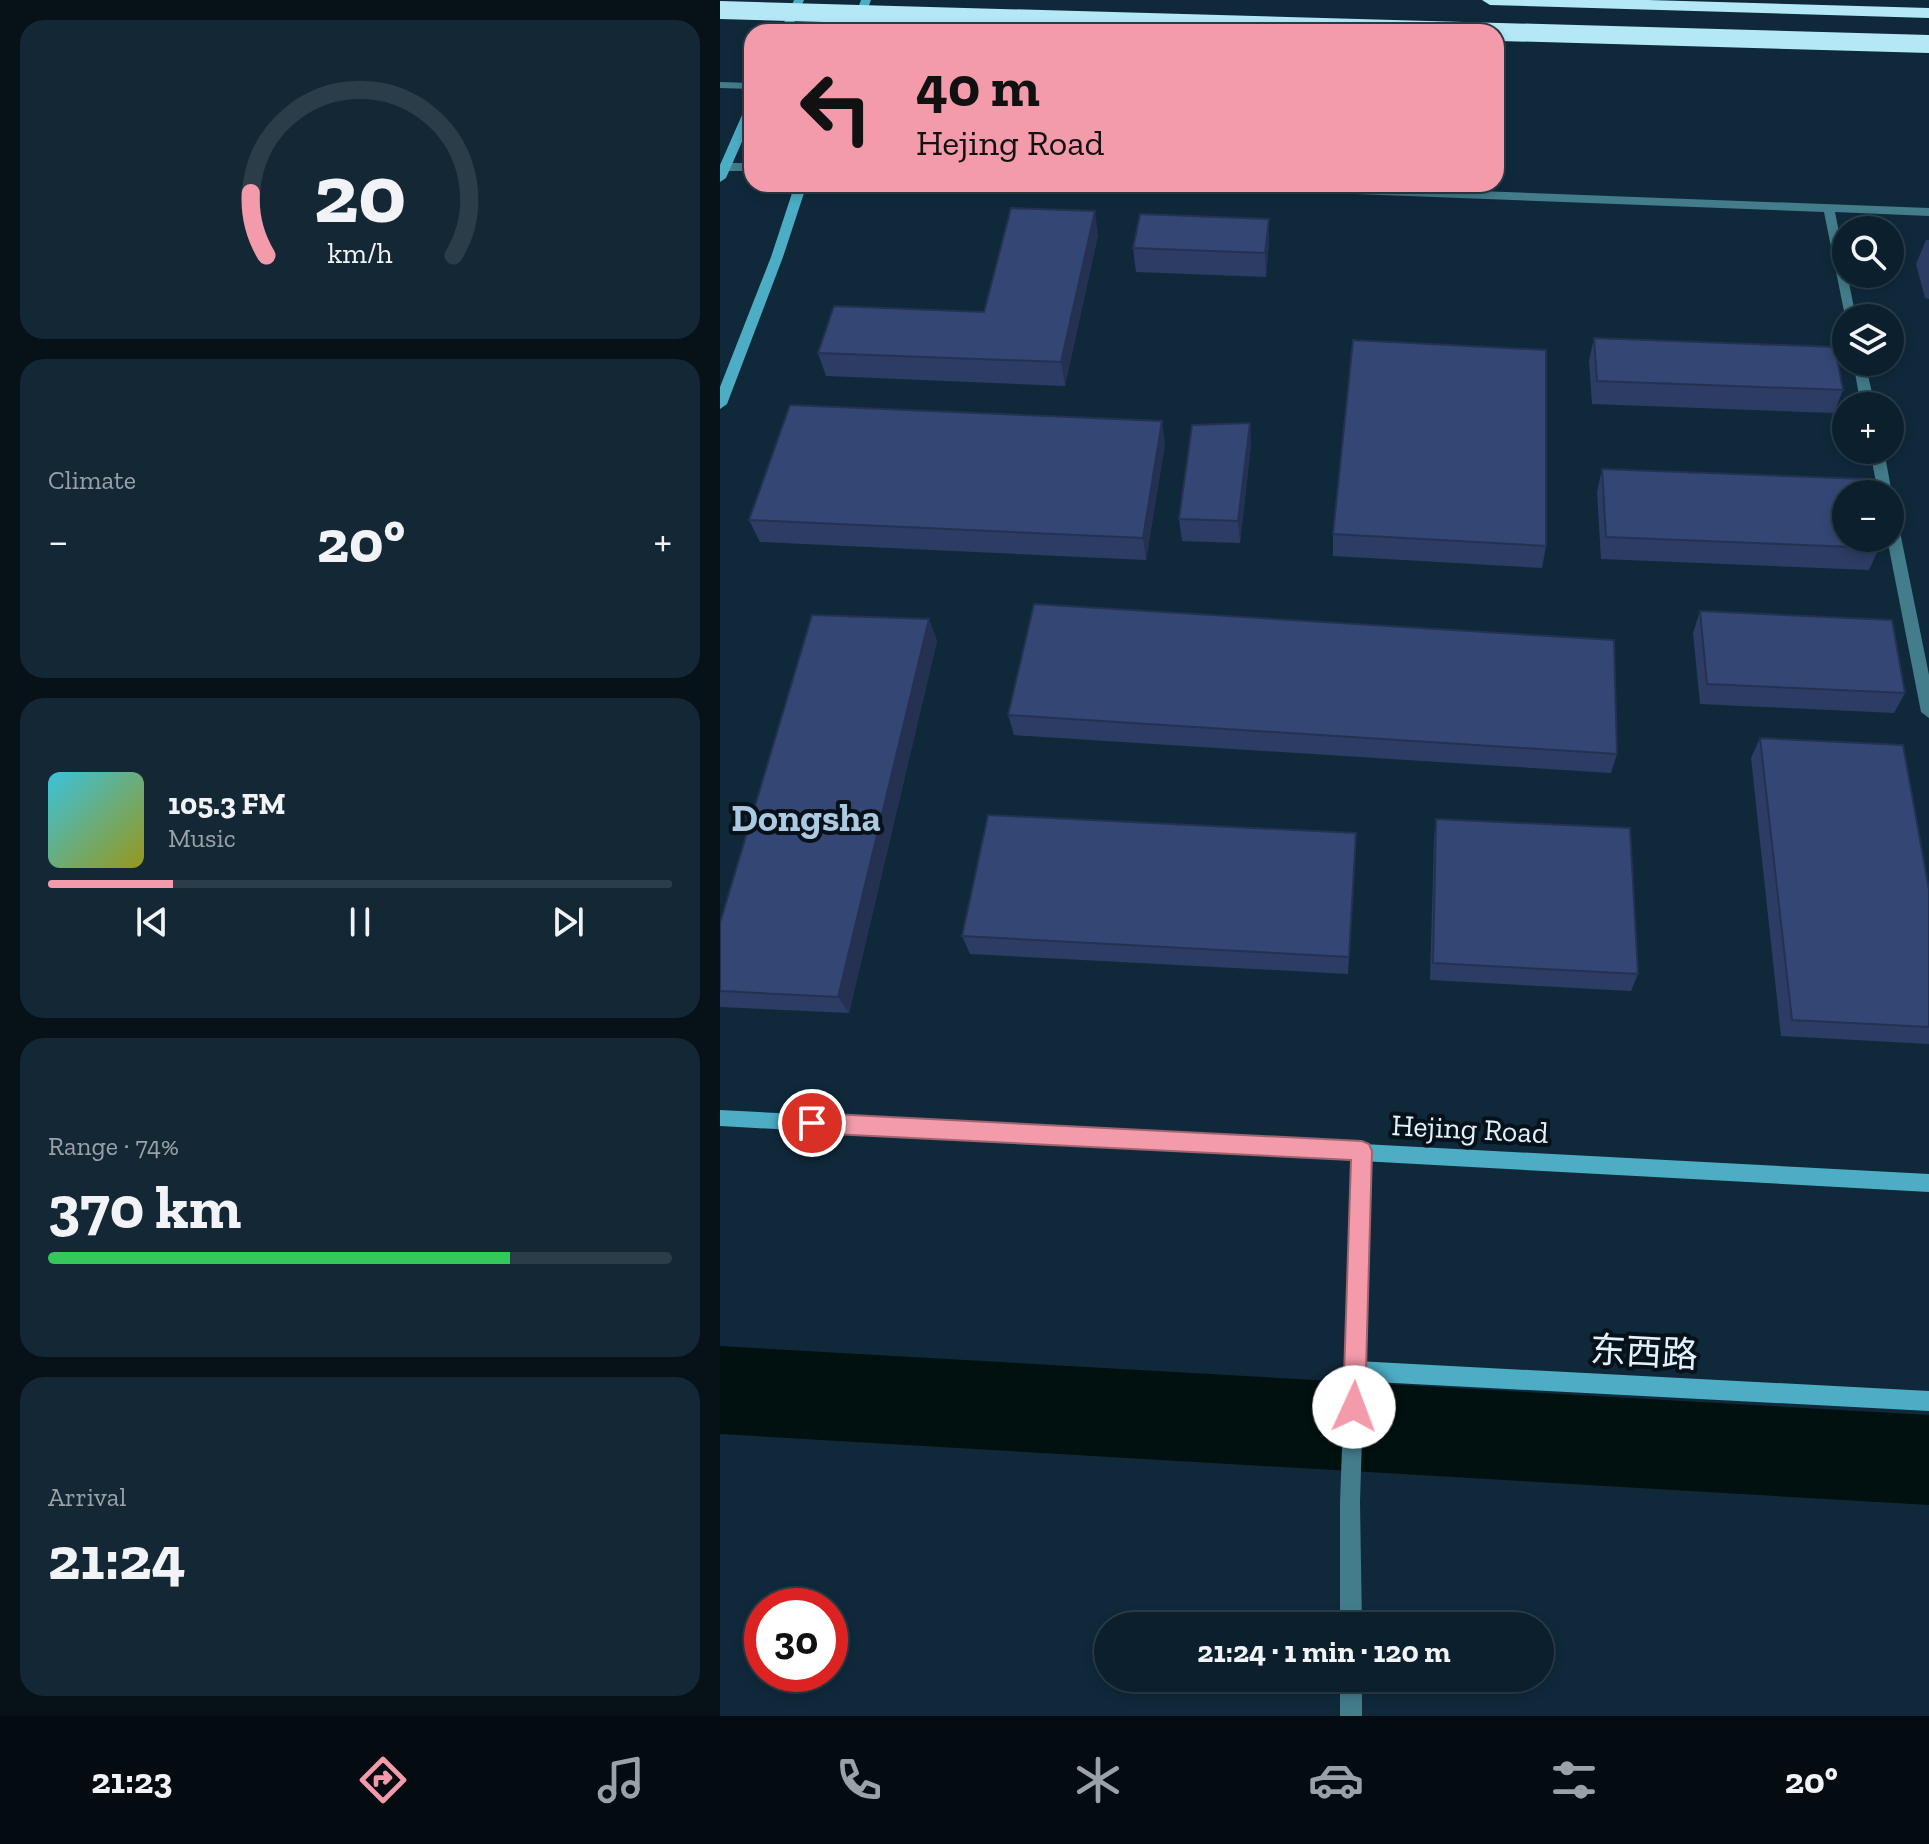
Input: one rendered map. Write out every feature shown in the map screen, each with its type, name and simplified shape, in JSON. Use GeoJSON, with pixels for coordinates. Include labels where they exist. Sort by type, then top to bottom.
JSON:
{"type":"FeatureCollection","features":[{"type":"Feature","properties":{"kind":"highway"},"geometry":{"type":"LineString","coordinates":[[1490,0],[1929,13]]}},
{"type":"Feature","properties":{"kind":"highway"},"geometry":{"type":"LineString","coordinates":[[720,10],[1218,24]]}},
{"type":"Feature","properties":{"kind":"highway"},"geometry":{"type":"LineString","coordinates":[[1504,32],[1929,44]]}},
{"type":"Feature","properties":{"kind":"street"},"geometry":{"type":"LineString","coordinates":[[788,24],[799,0]]}},
{"type":"Feature","properties":{"kind":"street"},"geometry":{"type":"LineString","coordinates":[[857,24],[866,0]]}},
{"type":"Feature","properties":{"kind":"street"},"geometry":{"type":"LineString","coordinates":[[720,85],[744,86]]}},
{"type":"Feature","properties":{"kind":"street"},"geometry":{"type":"LineString","coordinates":[[722,172],[744,124]]}},
{"type":"Feature","properties":{"kind":"street"},"geometry":{"type":"LineString","coordinates":[[722,172],[744,168]]}},
{"type":"Feature","properties":{"kind":"street"},"geometry":{"type":"LineString","coordinates":[[720,404],[777,257],[798,192]]}},
{"type":"Feature","properties":{"kind":"street"},"geometry":{"type":"LineString","coordinates":[[1399,192],[1929,212]]}},
{"type":"Feature","properties":{"kind":"street"},"geometry":{"type":"LineString","coordinates":[[1829,209],[1847,304]]}},
{"type":"Feature","properties":{"kind":"street"},"geometry":{"type":"LineString","coordinates":[[1897,552],[1929,712]]}},
{"type":"Feature","properties":{"kind":"street","name":"Hejing Road"},"geometry":{"type":"LineString","coordinates":[[720,1118],[1929,1183]]}},
{"type":"Feature","properties":{"kind":"street"},"geometry":{"type":"LineString","coordinates":[[1351,1612],[1350,1502],[1362,1151]]}},
{"type":"Feature","properties":{"kind":"street","name":"东西路"},"geometry":{"type":"LineString","coordinates":[[1356,1373],[1929,1401]]}},
{"type":"Feature","properties":{"kind":"street"},"geometry":{"type":"LineString","coordinates":[[1351,1692],[1351,1716]]}},
{"type":"Feature","properties":{"kind":"building"},"geometry":{"type":"Polygon","coordinates":[[[1011,208],[1095,211],[1061,362],[818,353],[834,306],[984,312],[1011,208]]]}},
{"type":"Feature","properties":{"kind":"building"},"geometry":{"type":"Polygon","coordinates":[[[1140,214],[1269,219],[1265,253],[1133,248],[1140,214]]]}},
{"type":"Feature","properties":{"kind":"building"},"geometry":{"type":"Polygon","coordinates":[[[1594,338],[1832,347],[1832,376],[1840,376],[1843,390],[1597,381],[1594,338]]]}},
{"type":"Feature","properties":{"kind":"building"},"geometry":{"type":"Polygon","coordinates":[[[1353,340],[1546,350],[1546,546],[1333,534],[1353,340]]]}},
{"type":"Feature","properties":{"kind":"building"},"geometry":{"type":"Polygon","coordinates":[[[790,405],[1162,421],[1143,538],[749,520],[790,405]]]}},
{"type":"Feature","properties":{"kind":"building"},"geometry":{"type":"Polygon","coordinates":[[[1250,423],[1238,521],[1179,519],[1192,425],[1250,423]]]}},
{"type":"Feature","properties":{"kind":"building"},"geometry":{"type":"Polygon","coordinates":[[[1602,469],[1866,479],[1832,480],[1832,546],[1606,537],[1602,469]]]}},
{"type":"Feature","properties":{"kind":"building"},"geometry":{"type":"Polygon","coordinates":[[[1034,604],[1614,640],[1617,754],[1008,715],[1034,604]]]}},
{"type":"Feature","properties":{"kind":"building"},"geometry":{"type":"Polygon","coordinates":[[[1700,611],[1892,620],[1905,693],[1707,684],[1700,611]]]}},
{"type":"Feature","properties":{"kind":"building"},"geometry":{"type":"Polygon","coordinates":[[[812,615],[929,619],[838,997],[720,991],[720,923],[812,615]]]}},
{"type":"Feature","properties":{"kind":"building"},"geometry":{"type":"Polygon","coordinates":[[[1760,738],[1903,745],[1929,890],[1929,1027],[1792,1020],[1760,738]]]}},
{"type":"Feature","properties":{"kind":"building"},"geometry":{"type":"Polygon","coordinates":[[[988,815],[1356,833],[1349,957],[962,936],[988,815]]]}},
{"type":"Feature","properties":{"kind":"building"},"geometry":{"type":"Polygon","coordinates":[[[1436,819],[1630,828],[1638,974],[1433,963],[1436,819]]]}},
{"type":"Feature","properties":{"kind":"waterway"},"geometry":{"type":"LineString","coordinates":[[720,1390],[1929,1460]]}},
{"type":"Feature","properties":{"kind":"district","name":"Dongsha"},"geometry":{"type":"Point","coordinates":[806,818]}},
{"type":"Feature","properties":{"kind":"route"},"geometry":{"type":"LineString","coordinates":[[812,1123],[1362,1151],[1354,1407]]}}]}
